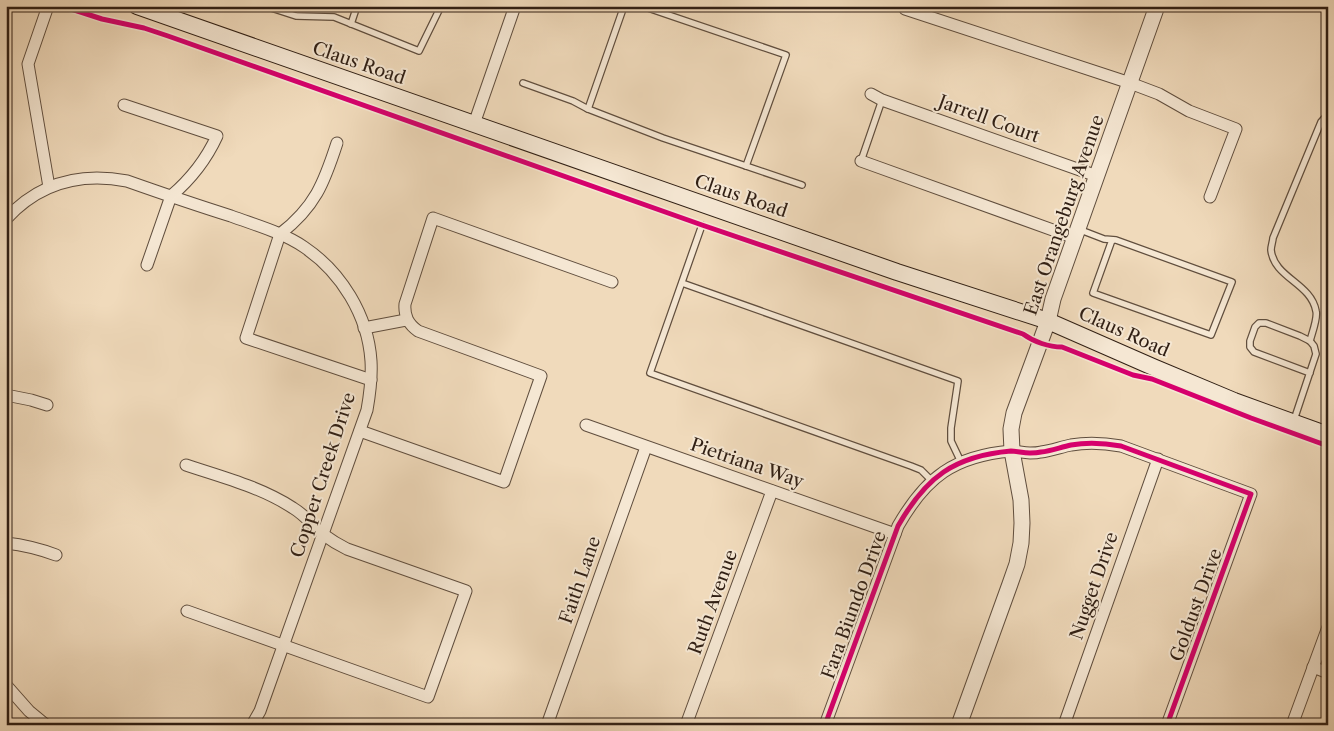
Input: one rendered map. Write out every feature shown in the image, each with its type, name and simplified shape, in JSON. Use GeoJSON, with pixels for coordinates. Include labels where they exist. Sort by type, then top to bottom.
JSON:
{"type":"FeatureCollection","features":[{"type":"Feature","properties":{"kind":"main road","name":"Claus Road"},"geometry":{"type":"LineString","coordinates":[[143,8],[888,268],[1048,321],[1234,401],[1328,434]]}},
{"type":"Feature","properties":{"kind":"street"},"geometry":{"type":"LineString","coordinates":[[48,6],[28,64],[49,188]]}},
{"type":"Feature","properties":{"kind":"street"},"geometry":{"type":"LineString","coordinates":[[474,124],[515,6]]}},
{"type":"Feature","properties":{"kind":"street","name":"East Orangeburg Avenue"},"geometry":{"type":"LineString","coordinates":[[958,725],[1010,584],[1021,543],[1021,500],[1012,451],[1011,430],[1014,413],[1048,321],[1076,234],[1157,6]]}},
{"type":"Feature","properties":{"kind":"street"},"geometry":{"type":"LineString","coordinates":[[905,9],[1130,83],[1159,94],[1189,111],[1236,129],[1210,197]]}},
{"type":"Feature","properties":{"kind":"street","name":"Jarrell Court"},"geometry":{"type":"LineString","coordinates":[[870,94],[882,100],[1097,176]]}},
{"type":"Feature","properties":{"kind":"street"},"geometry":{"type":"LineString","coordinates":[[124,105],[217,136],[211,149],[193,175],[171,196],[147,265]]}},
{"type":"Feature","properties":{"kind":"street"},"geometry":{"type":"LineString","coordinates":[[337,143],[318,192],[292,225],[280,234],[246,338],[371,380]]}},
{"type":"Feature","properties":{"kind":"street"},"geometry":{"type":"LineString","coordinates":[[861,161],[1076,234]]}},
{"type":"Feature","properties":{"kind":"street","name":"Copper Creek Drive"},"geometry":{"type":"LineString","coordinates":[[6,219],[35,195],[72,180],[95,177],[126,181],[280,234],[304,247],[323,262],[337,277],[357,308],[364,328],[371,360],[371,380],[367,410],[260,711],[252,725]]}},
{"type":"Feature","properties":{"kind":"street"},"geometry":{"type":"LineString","coordinates":[[360,431],[504,482],[541,376],[418,332],[406,320],[405,304],[433,218],[612,282]]}},
{"type":"Feature","properties":{"kind":"street"},"geometry":{"type":"LineString","coordinates":[[364,328],[406,320]]}},
{"type":"Feature","properties":{"kind":"street"},"geometry":{"type":"LineString","coordinates":[[6,395],[48,405]]}},
{"type":"Feature","properties":{"kind":"street","name":"Pietriana Way"},"geometry":{"type":"LineString","coordinates":[[586,425],[896,534]]}},
{"type":"Feature","properties":{"kind":"street","name":"Fara Biundo Drive"},"geometry":{"type":"LineString","coordinates":[[825,725],[896,534],[907,510],[941,473],[961,462],[973,457],[1012,451],[1047,452],[1071,445],[1087,443],[1105,444],[1121,446],[1251,494]]}},
{"type":"Feature","properties":{"kind":"street","name":"Faith Lane"},"geometry":{"type":"LineString","coordinates":[[547,725],[646,447]]}},
{"type":"Feature","properties":{"kind":"street","name":"Nugget Drive"},"geometry":{"type":"LineString","coordinates":[[1064,725],[1158,459]]}},
{"type":"Feature","properties":{"kind":"street"},"geometry":{"type":"LineString","coordinates":[[186,465],[265,492],[294,508],[323,534],[347,549],[466,591],[428,697],[187,611]]}},
{"type":"Feature","properties":{"kind":"street","name":"Ruth Avenue"},"geometry":{"type":"LineString","coordinates":[[686,725],[772,491]]}},
{"type":"Feature","properties":{"kind":"street","name":"Goldust Drive"},"geometry":{"type":"LineString","coordinates":[[1167,725],[1251,494]]}},
{"type":"Feature","properties":{"kind":"street"},"geometry":{"type":"LineString","coordinates":[[6,543],[24,545],[56,555]]}},
{"type":"Feature","properties":{"kind":"street"},"geometry":{"type":"LineString","coordinates":[[1292,725],[1328,627]]}},
{"type":"Feature","properties":{"kind":"street"},"geometry":{"type":"LineString","coordinates":[[1313,667],[1328,672]]}},
{"type":"Feature","properties":{"kind":"street"},"geometry":{"type":"LineString","coordinates":[[6,685],[29,711],[46,725]]}},
{"type":"Feature","properties":{"kind":"lane"},"geometry":{"type":"LineString","coordinates":[[265,6],[296,16],[334,17],[419,51],[441,6]]}},
{"type":"Feature","properties":{"kind":"lane"},"geometry":{"type":"LineString","coordinates":[[350,24],[357,6]]}},
{"type":"Feature","properties":{"kind":"lane"},"geometry":{"type":"LineString","coordinates":[[588,109],[624,6]]}},
{"type":"Feature","properties":{"kind":"lane"},"geometry":{"type":"LineString","coordinates":[[642,6],[786,55],[746,166]]}},
{"type":"Feature","properties":{"kind":"lane"},"geometry":{"type":"LineString","coordinates":[[523,83],[662,138],[802,185]]}},
{"type":"Feature","properties":{"kind":"lane"},"geometry":{"type":"LineString","coordinates":[[861,161],[882,100]]}},
{"type":"Feature","properties":{"kind":"lane"},"geometry":{"type":"LineString","coordinates":[[1310,341],[1317,312],[1312,299],[1304,289],[1286,276],[1276,264],[1271,249],[1273,238],[1321,122],[1328,114]]}},
{"type":"Feature","properties":{"kind":"lane"},"geometry":{"type":"LineString","coordinates":[[702,225],[650,373],[912,466],[921,470],[933,481]]}},
{"type":"Feature","properties":{"kind":"lane"},"geometry":{"type":"LineString","coordinates":[[1076,234],[1112,240],[1232,282],[1211,335],[1093,293],[1112,240]]}},
{"type":"Feature","properties":{"kind":"lane"},"geometry":{"type":"LineString","coordinates":[[682,283],[958,380],[951,441],[961,462]]}},
{"type":"Feature","properties":{"kind":"lane"},"geometry":{"type":"LineString","coordinates":[[1294,422],[1316,354],[1314,346],[1310,341],[1300,336],[1266,323],[1259,323],[1255,327],[1250,341],[1250,347],[1254,352],[1310,372]]}},
{"type":"Feature","properties":{"kind":"cycle path"},"geometry":{"type":"LineString","coordinates":[[62,6],[102,19],[144,28],[168,36],[702,225],[1023,334],[1042,344],[1062,347],[1328,446]]}},
{"type":"Feature","properties":{"kind":"cycle path"},"geometry":{"type":"LineString","coordinates":[[825,725],[898,526],[919,494],[944,472],[973,458],[1011,451],[1038,453],[1071,445],[1090,443],[1121,446],[1251,494],[1167,725]]}}]}
